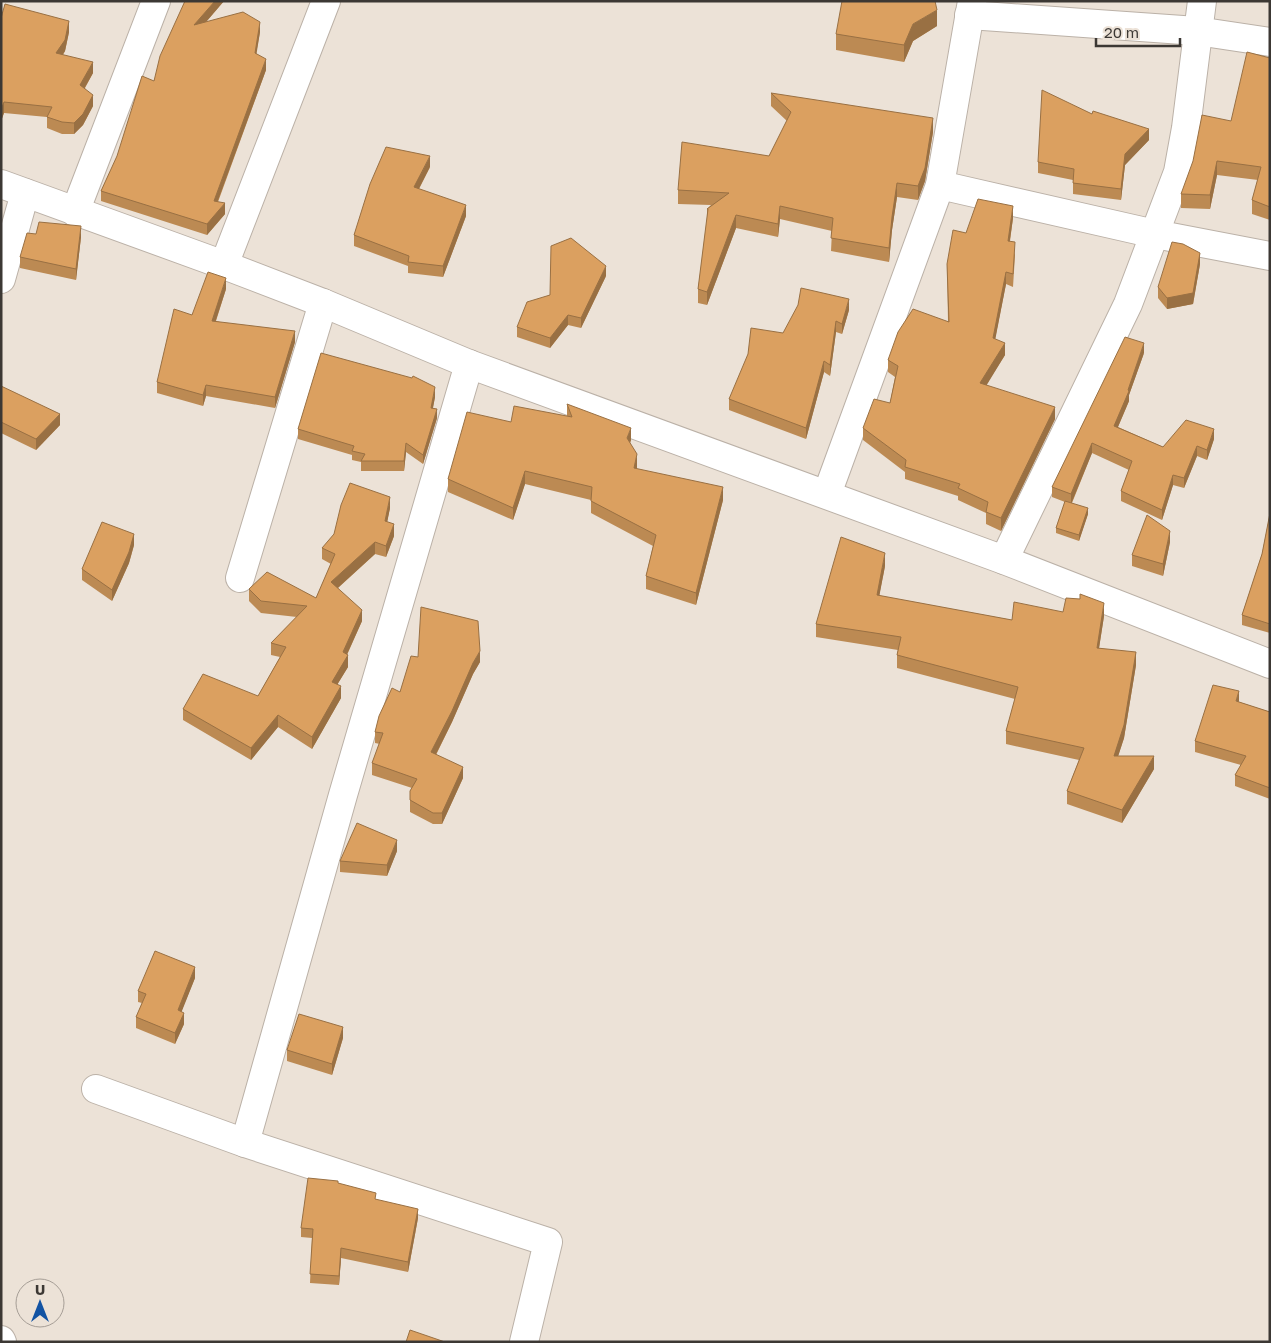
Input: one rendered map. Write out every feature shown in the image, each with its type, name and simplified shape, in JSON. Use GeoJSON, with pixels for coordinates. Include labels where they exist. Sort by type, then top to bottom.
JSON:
{"type":"FeatureCollection","features":[{"type":"Feature","properties":{"kind":"street"},"geometry":{"type":"LineString","coordinates":[[75,212],[156,1]]}},
{"type":"Feature","properties":{"kind":"street"},"geometry":{"type":"LineString","coordinates":[[224,265],[326,1]]}},
{"type":"Feature","properties":{"kind":"street"},"geometry":{"type":"LineString","coordinates":[[1004,560],[1128,304],[1178,172],[1186,128],[1202,1]]}},
{"type":"Feature","properties":{"kind":"street"},"geometry":{"type":"LineString","coordinates":[[827,494],[940,184],[970,8],[1198,30],[1270,42]]}},
{"type":"Feature","properties":{"kind":"street"},"geometry":{"type":"LineString","coordinates":[[940,184],[1155,234],[1270,256]]}},
{"type":"Feature","properties":{"kind":"street"},"geometry":{"type":"LineString","coordinates":[[1,279],[13,189],[224,265],[323,303],[469,364],[1004,560],[1270,664]]}},
{"type":"Feature","properties":{"kind":"street"},"geometry":{"type":"LineString","coordinates":[[240,578],[323,303]]}},
{"type":"Feature","properties":{"kind":"street"},"geometry":{"type":"LineString","coordinates":[[245,1143],[343,795],[469,364]]}},
{"type":"Feature","properties":{"kind":"street"},"geometry":{"type":"LineString","coordinates":[[96,1089],[245,1143],[548,1242],[524,1342]]}},
{"type":"Feature","properties":{"kind":"building"},"geometry":{"type":"Polygon","coordinates":[[[185,1],[215,1],[194,25],[243,12],[260,22],[255,53],[266,59],[214,201],[225,203],[207,224],[101,191],[117,156],[142,76],[154,81],[160,56],[185,1]]]}},
{"type":"Feature","properties":{"kind":"building"},"geometry":{"type":"Polygon","coordinates":[[[842,1],[935,1],[937,10],[913,24],[904,45],[836,34],[842,1]]]}},
{"type":"Feature","properties":{"kind":"building"},"geometry":{"type":"Polygon","coordinates":[[[5,4],[69,21],[65,40],[56,53],[93,62],[80,85],[93,95],[83,114],[74,123],[62,122],[47,117],[52,107],[4,102],[1,110],[1,18],[5,4]]]}},
{"type":"Feature","properties":{"kind":"building"},"geometry":{"type":"Polygon","coordinates":[[[1247,52],[1270,58],[1270,207],[1252,200],[1261,167],[1217,161],[1210,195],[1181,194],[1193,161],[1202,115],[1231,121],[1247,52]]]}},
{"type":"Feature","properties":{"kind":"building"},"geometry":{"type":"Polygon","coordinates":[[[1042,90],[1092,114],[1093,111],[1149,129],[1125,154],[1121,189],[1073,183],[1074,169],[1038,162],[1042,90]]]}},
{"type":"Feature","properties":{"kind":"building"},"geometry":{"type":"Polygon","coordinates":[[[771,93],[933,118],[925,168],[918,186],[897,183],[889,248],[831,238],[833,218],[780,206],[778,224],[736,215],[707,292],[698,289],[707,209],[729,193],[678,190],[682,142],[769,156],[791,112],[771,93]]]}},
{"type":"Feature","properties":{"kind":"building"},"geometry":{"type":"Polygon","coordinates":[[[386,147],[430,156],[414,187],[466,205],[443,266],[408,262],[409,256],[354,235],[370,184],[386,147]]]}},
{"type":"Feature","properties":{"kind":"building"},"geometry":{"type":"Polygon","coordinates":[[[978,199],[1013,206],[1008,241],[1015,242],[1013,274],[1006,272],[993,338],[1005,343],[980,383],[1055,407],[1001,518],[986,512],[988,502],[958,488],[960,484],[905,467],[906,460],[863,428],[874,399],[890,403],[898,366],[888,360],[898,332],[913,309],[949,322],[947,264],[953,230],[966,233],[978,199]]]}},
{"type":"Feature","properties":{"kind":"building"},"geometry":{"type":"Polygon","coordinates":[[[39,222],[81,226],[76,269],[20,257],[27,233],[36,234],[39,222]]]}},
{"type":"Feature","properties":{"kind":"building"},"geometry":{"type":"Polygon","coordinates":[[[571,238],[606,266],[581,318],[568,315],[550,338],[517,327],[527,302],[550,295],[551,246],[571,238]]]}},
{"type":"Feature","properties":{"kind":"building"},"geometry":{"type":"Polygon","coordinates":[[[1172,242],[1183,244],[1200,253],[1193,293],[1167,298],[1158,287],[1172,242]]]}},
{"type":"Feature","properties":{"kind":"building"},"geometry":{"type":"Polygon","coordinates":[[[208,272],[226,278],[212,321],[295,331],[275,397],[206,385],[203,395],[157,382],[174,309],[192,315],[208,272]]]}},
{"type":"Feature","properties":{"kind":"building"},"geometry":{"type":"Polygon","coordinates":[[[801,288],[849,299],[842,324],[836,321],[830,365],[824,361],[806,428],[729,399],[748,354],[751,328],[783,333],[798,305],[801,288]]]}},
{"type":"Feature","properties":{"kind":"building"},"geometry":{"type":"Polygon","coordinates":[[[1125,337],[1144,343],[1129,391],[1114,426],[1163,447],[1186,420],[1214,429],[1207,450],[1197,446],[1184,478],[1173,475],[1162,510],[1121,491],[1132,461],[1092,443],[1071,494],[1052,487],[1125,337]]]}},
{"type":"Feature","properties":{"kind":"building"},"geometry":{"type":"Polygon","coordinates":[[[321,353],[412,378],[413,376],[435,387],[431,408],[437,409],[423,455],[406,443],[404,461],[361,461],[365,454],[352,451],[354,446],[298,429],[321,353]]]}},
{"type":"Feature","properties":{"kind":"building"},"geometry":{"type":"Polygon","coordinates":[[[1,386],[60,414],[36,439],[1,422],[1,386]]]}},
{"type":"Feature","properties":{"kind":"building"},"geometry":{"type":"Polygon","coordinates":[[[567,404],[631,428],[627,438],[637,454],[634,468],[723,487],[696,593],[646,576],[656,535],[591,501],[592,487],[525,471],[513,508],[448,479],[467,412],[511,422],[514,406],[572,417],[567,404]]]}},
{"type":"Feature","properties":{"kind":"building"},"geometry":{"type":"Polygon","coordinates":[[[350,483],[390,497],[385,521],[394,524],[386,546],[375,542],[331,582],[362,610],[343,652],[348,655],[332,682],[341,686],[312,737],[278,715],[251,748],[183,709],[203,674],[258,696],[286,647],[271,643],[307,606],[261,601],[249,589],[267,572],[316,598],[335,554],[322,548],[334,534],[341,505],[350,483]]]}},
{"type":"Feature","properties":{"kind":"building"},"geometry":{"type":"Polygon","coordinates":[[[1065,501],[1088,508],[1079,535],[1056,528],[1065,501]]]}},
{"type":"Feature","properties":{"kind":"building"},"geometry":{"type":"Polygon","coordinates":[[[1270,513],[1270,624],[1242,615],[1262,554],[1270,513]]]}},
{"type":"Feature","properties":{"kind":"building"},"geometry":{"type":"Polygon","coordinates":[[[1147,515],[1170,531],[1163,564],[1132,555],[1147,515]]]}},
{"type":"Feature","properties":{"kind":"building"},"geometry":{"type":"Polygon","coordinates":[[[102,522],[134,534],[129,552],[112,590],[82,569],[102,522]]]}},
{"type":"Feature","properties":{"kind":"building"},"geometry":{"type":"Polygon","coordinates":[[[841,537],[885,553],[877,595],[1012,620],[1014,602],[1063,612],[1066,598],[1080,599],[1080,594],[1104,603],[1097,648],[1136,652],[1124,725],[1114,756],[1154,756],[1122,810],[1067,791],[1084,748],[1006,731],[1018,687],[897,655],[901,637],[816,624],[841,537]]]}},
{"type":"Feature","properties":{"kind":"building"},"geometry":{"type":"Polygon","coordinates":[[[421,607],[478,621],[480,651],[431,752],[463,767],[442,813],[433,813],[410,800],[410,791],[417,779],[372,763],[383,733],[375,732],[379,716],[392,688],[400,692],[411,656],[418,657],[421,607]]]}},
{"type":"Feature","properties":{"kind":"building"},"geometry":{"type":"Polygon","coordinates":[[[1213,685],[1239,691],[1236,701],[1270,712],[1270,788],[1235,775],[1246,756],[1195,741],[1213,685]]]}},
{"type":"Feature","properties":{"kind":"building"},"geometry":{"type":"Polygon","coordinates":[[[357,823],[397,840],[387,865],[340,861],[357,823]]]}},
{"type":"Feature","properties":{"kind":"building"},"geometry":{"type":"Polygon","coordinates":[[[155,951],[195,967],[178,1010],[184,1013],[175,1033],[136,1017],[146,994],[138,991],[155,951]]]}},
{"type":"Feature","properties":{"kind":"building"},"geometry":{"type":"Polygon","coordinates":[[[299,1014],[343,1027],[332,1064],[287,1050],[299,1014]]]}},
{"type":"Feature","properties":{"kind":"building"},"geometry":{"type":"Polygon","coordinates":[[[308,1178],[338,1181],[338,1183],[376,1193],[375,1199],[418,1209],[408,1262],[341,1248],[339,1276],[310,1274],[313,1229],[301,1228],[308,1178]]]}},
{"type":"Feature","properties":{"kind":"building"},"geometry":{"type":"Polygon","coordinates":[[[410,1330],[445,1342],[406,1342],[410,1330]]]}}]}
